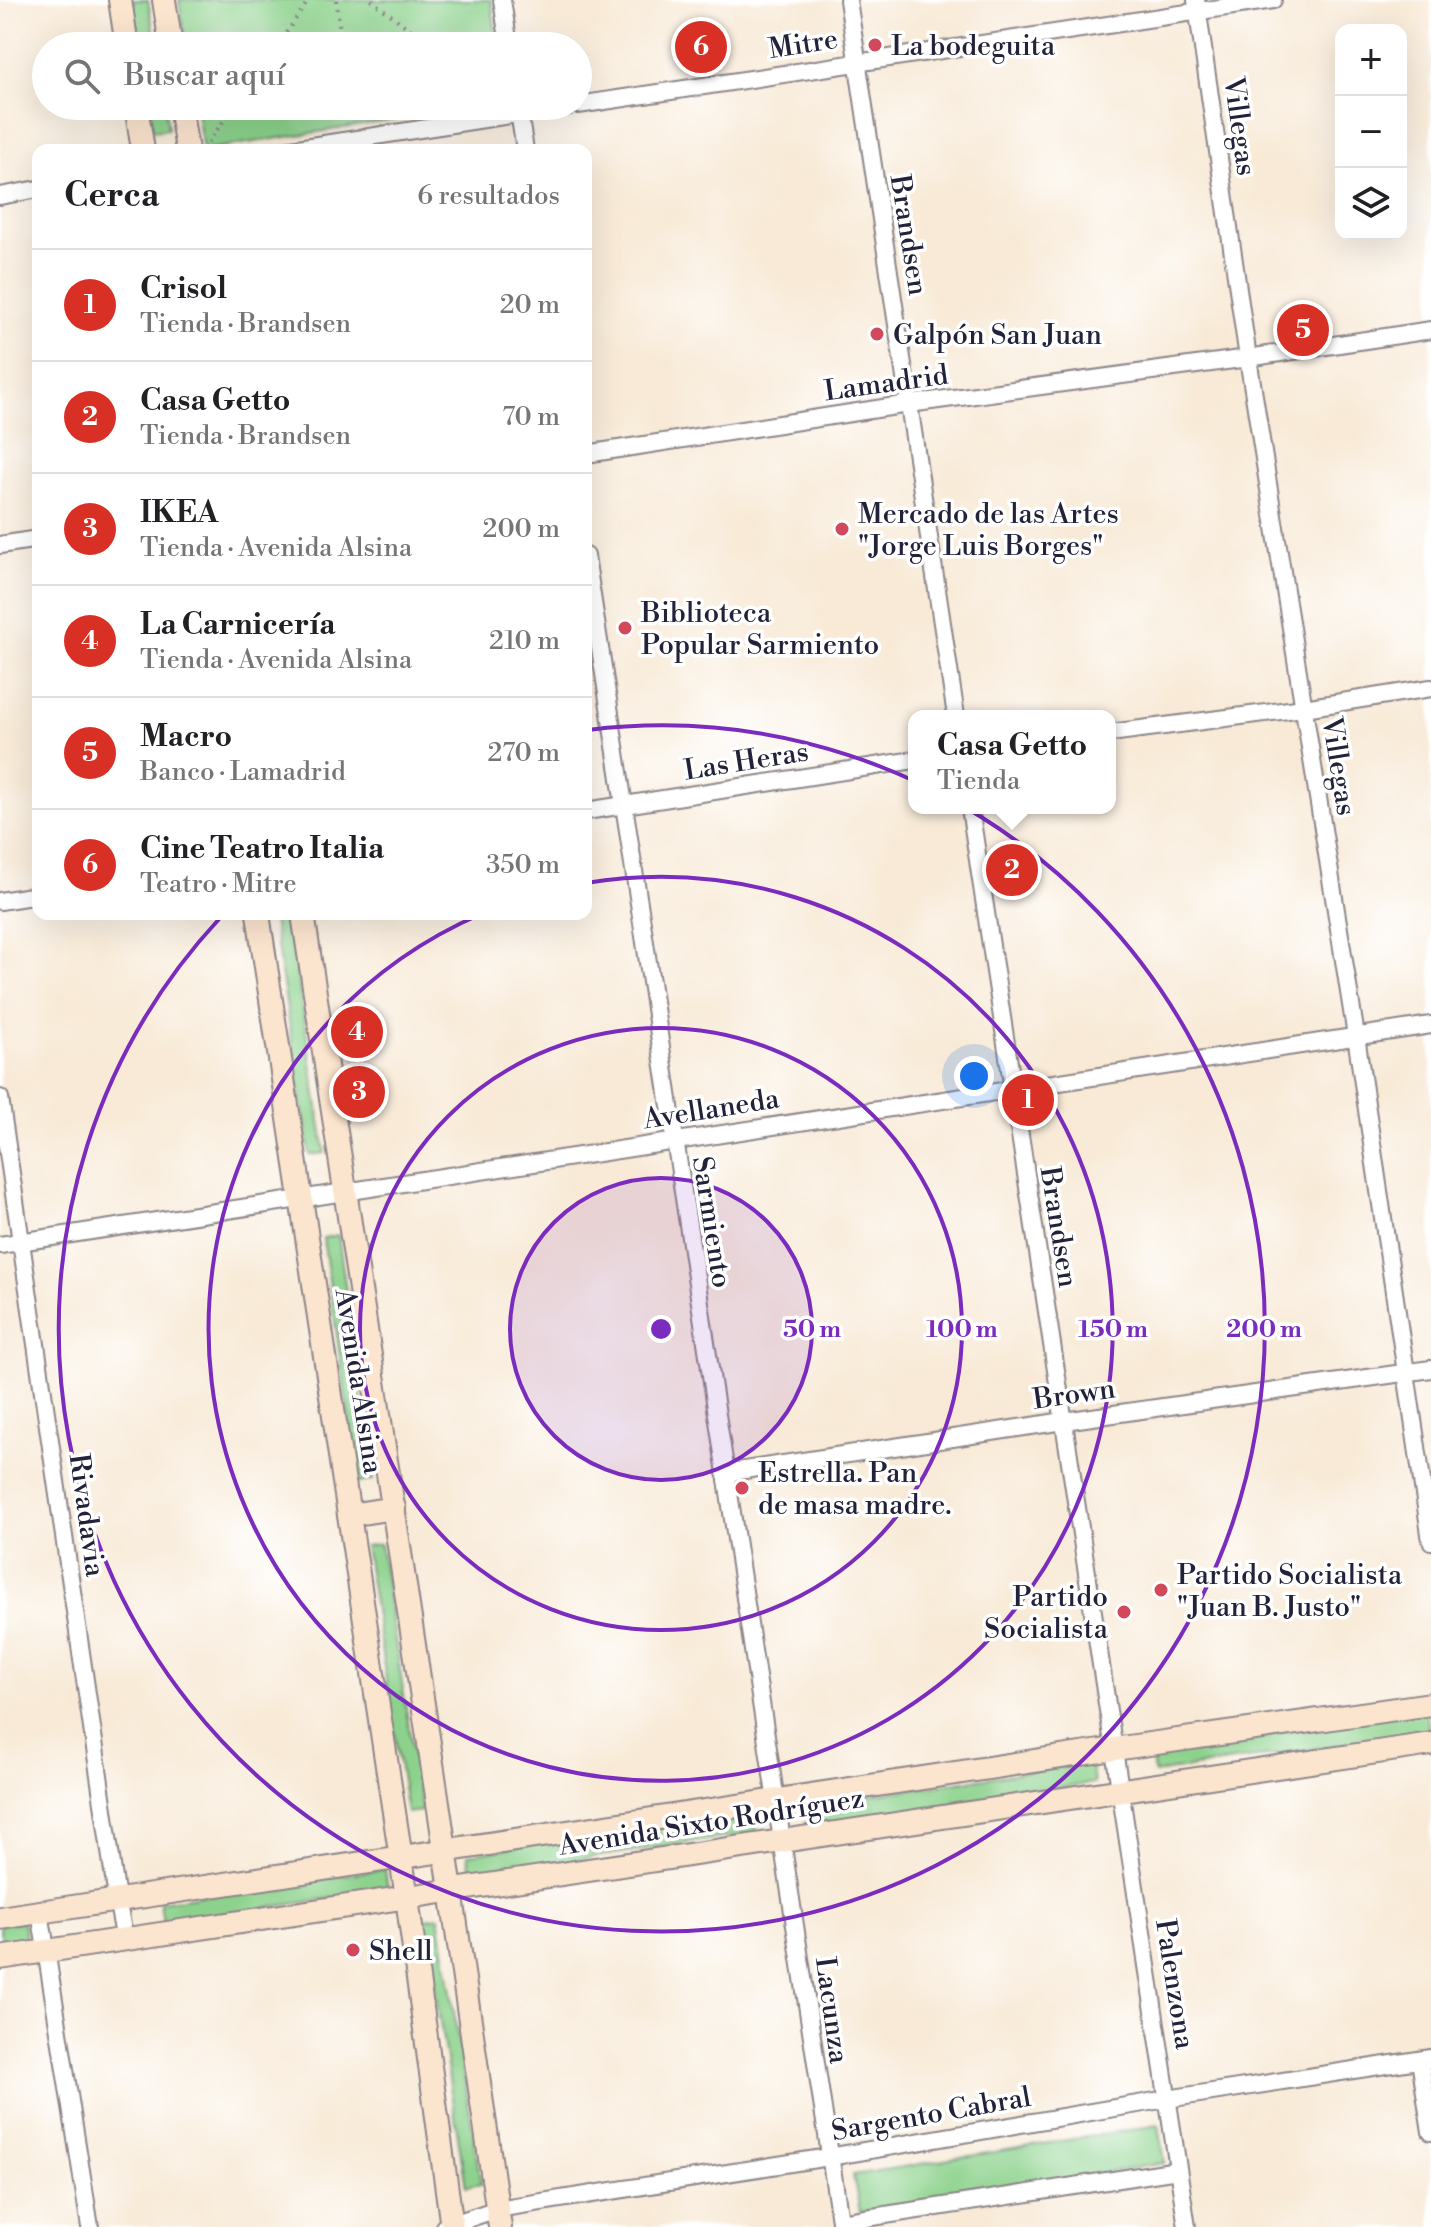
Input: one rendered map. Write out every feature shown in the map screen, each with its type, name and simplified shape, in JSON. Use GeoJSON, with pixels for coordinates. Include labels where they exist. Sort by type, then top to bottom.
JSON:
{"type":"FeatureCollection","features":[{"type":"Feature","properties":{"kind":"main road"},"geometry":{"type":"LineString","coordinates":[[120,0],[125,32]]}},
{"type":"Feature","properties":{"kind":"main road"},"geometry":{"type":"LineString","coordinates":[[164,0],[169,32]]}},
{"type":"Feature","properties":{"kind":"main road"},"geometry":{"type":"LineString","coordinates":[[138,120],[142,144]]}},
{"type":"Feature","properties":{"kind":"main road"},"geometry":{"type":"LineString","coordinates":[[182,120],[186,144]]}},
{"type":"Feature","properties":{"kind":"main road","name":"Avenida Alsina"},"geometry":{"type":"LineString","coordinates":[[259,920],[407,1898],[448,2227]]}},
{"type":"Feature","properties":{"kind":"main road","name":"Avenida Alsina"},"geometry":{"type":"LineString","coordinates":[[304,920],[498,2218]]}},
{"type":"Feature","properties":{"kind":"main road"},"geometry":{"type":"LineString","coordinates":[[349,1515],[394,1508]]}},
{"type":"Feature","properties":{"kind":"main road","name":"Avenida Sixto Rodríguez"},"geometry":{"type":"LineString","coordinates":[[0,1918],[445,1849],[1431,1704]]}},
{"type":"Feature","properties":{"kind":"main road","name":"Avenida Sixto Rodríguez"},"geometry":{"type":"LineString","coordinates":[[0,1958],[1431,1744]]}},
{"type":"Feature","properties":{"kind":"street"},"geometry":{"type":"LineString","coordinates":[[502,0],[507,32]]}},
{"type":"Feature","properties":{"kind":"street","name":"Brandsen"},"geometry":{"type":"LineString","coordinates":[[848,0],[955,710]]}},
{"type":"Feature","properties":{"kind":"street","name":"Mitre"},"geometry":{"type":"LineString","coordinates":[[592,103],[1197,6],[1273,0]]}},
{"type":"Feature","properties":{"kind":"street","name":"Villegas"},"geometry":{"type":"LineString","coordinates":[[1197,6],[1248,358],[1356,1036],[1431,1541]]}},
{"type":"Feature","properties":{"kind":"street"},"geometry":{"type":"LineString","coordinates":[[320,144],[460,120]]}},
{"type":"Feature","properties":{"kind":"street"},"geometry":{"type":"LineString","coordinates":[[520,120],[524,144]]}},
{"type":"Feature","properties":{"kind":"street"},"geometry":{"type":"LineString","coordinates":[[0,196],[32,190]]}},
{"type":"Feature","properties":{"kind":"street","name":"Lamadrid"},"geometry":{"type":"LineString","coordinates":[[592,453],[909,404],[1431,330]]}},
{"type":"Feature","properties":{"kind":"street"},"geometry":{"type":"LineString","coordinates":[[0,545],[32,540]]}},
{"type":"Feature","properties":{"kind":"street","name":"Sarmiento"},"geometry":{"type":"LineString","coordinates":[[592,595],[776,1800]]}},
{"type":"Feature","properties":{"kind":"street"},"geometry":{"type":"LineString","coordinates":[[1116,732],[1431,688]]}},
{"type":"Feature","properties":{"kind":"street","name":"Las Heras"},"geometry":{"type":"LineString","coordinates":[[592,810],[908,761]]}},
{"type":"Feature","properties":{"kind":"street","name":"Brandsen"},"geometry":{"type":"LineString","coordinates":[[971,814],[1114,1749]]}},
{"type":"Feature","properties":{"kind":"street"},"geometry":{"type":"LineString","coordinates":[[0,901],[32,896]]}},
{"type":"Feature","properties":{"kind":"street","name":"Avellaneda"},"geometry":{"type":"LineString","coordinates":[[0,1245],[1431,1025]]}},
{"type":"Feature","properties":{"kind":"street","name":"Rivadavia"},"geometry":{"type":"LineString","coordinates":[[0,1098],[125,1940]]}},
{"type":"Feature","properties":{"kind":"street","name":"Brown"},"geometry":{"type":"LineString","coordinates":[[725,1473],[1431,1369]]}},
{"type":"Feature","properties":{"kind":"street","name":"Palenzona"},"geometry":{"type":"LineString","coordinates":[[1114,1749],[1187,2227]]}},
{"type":"Feature","properties":{"kind":"street","name":"Lacunza"},"geometry":{"type":"LineString","coordinates":[[776,1800],[841,2225]]}},
{"type":"Feature","properties":{"kind":"street"},"geometry":{"type":"LineString","coordinates":[[40,1912],[90,2227]]}},
{"type":"Feature","properties":{"kind":"street"},"geometry":{"type":"LineString","coordinates":[[1425,2059],[1431,2132]]}},
{"type":"Feature","properties":{"kind":"street","name":"Sargento Cabral"},"geometry":{"type":"LineString","coordinates":[[448,2227],[829,2157],[1425,2059]]}},
{"type":"Feature","properties":{"kind":"street"},"geometry":{"type":"LineString","coordinates":[[841,2225],[1178,2170]]}},
{"type":"Feature","properties":{"kind":"path"},"geometry":{"type":"LineString","coordinates":[[287,32],[309,0]]}},
{"type":"Feature","properties":{"kind":"path"},"geometry":{"type":"LineString","coordinates":[[336,0],[340,32]]}},
{"type":"Feature","properties":{"kind":"path"},"geometry":{"type":"LineString","coordinates":[[371,0],[413,32]]}},
{"type":"Feature","properties":{"kind":"path"},"geometry":{"type":"LineString","coordinates":[[207,144],[224,120]]}},
{"type":"Feature","properties":{"kind":"green space"},"geometry":{"type":"Polygon","coordinates":[[[133,0],[148,0],[154,32],[138,32],[133,0]]]}},
{"type":"Feature","properties":{"kind":"green space"},"geometry":{"type":"Polygon","coordinates":[[[179,0],[491,0],[496,32],[184,32],[179,0]]]}},
{"type":"Feature","properties":{"kind":"green space"},"geometry":{"type":"Polygon","coordinates":[[[152,120],[167,120],[168,129],[153,131],[152,120]]]}},
{"type":"Feature","properties":{"kind":"green space"},"geometry":{"type":"Polygon","coordinates":[[[198,120],[394,120],[241,144],[202,144],[198,120]]]}},
{"type":"Feature","properties":{"kind":"green space"},"geometry":{"type":"Polygon","coordinates":[[[273,920],[289,920],[325,1153],[310,1155],[273,920]]]}},
{"type":"Feature","properties":{"kind":"green space"},"geometry":{"type":"Polygon","coordinates":[[[338,1235],[373,1480],[358,1483],[323,1238],[338,1235]]]}},
{"type":"Feature","properties":{"kind":"green space"},"geometry":{"type":"Polygon","coordinates":[[[380,1544],[422,1811],[407,1813],[365,1546],[380,1544]]]}},
{"type":"Feature","properties":{"kind":"green space"},"geometry":{"type":"Polygon","coordinates":[[[1426,1709],[1429,1731],[1154,1773],[1151,1751],[1426,1709]]]}},
{"type":"Feature","properties":{"kind":"green space"},"geometry":{"type":"Polygon","coordinates":[[[1091,1762],[1094,1783],[808,1826],[805,1805],[1091,1762]]]}},
{"type":"Feature","properties":{"kind":"green space"},"geometry":{"type":"Polygon","coordinates":[[[754,1811],[757,1833],[471,1875],[468,1854],[754,1811]]]}},
{"type":"Feature","properties":{"kind":"green space"},"geometry":{"type":"Polygon","coordinates":[[[385,1869],[388,1890],[163,1923],[160,1902],[385,1869]]]}},
{"type":"Feature","properties":{"kind":"green space"},"geometry":{"type":"Polygon","coordinates":[[[439,1917],[481,2184],[466,2187],[424,1919],[439,1917]]]}},
{"type":"Feature","properties":{"kind":"green space"},"geometry":{"type":"Polygon","coordinates":[[[23,1921],[26,1942],[0,1946],[0,1924],[23,1921]]]}},
{"type":"Feature","properties":{"kind":"green space"},"geometry":{"type":"Polygon","coordinates":[[[1159,2125],[1165,2163],[860,2212],[853,2175],[1159,2125]]]}},
{"type":"Feature","properties":{"kind":"place","name":"La bodeguita"},"geometry":{"type":"Point","coordinates":[875,45]}},
{"type":"Feature","properties":{"kind":"place","name":"Cine Teatro Italia"},"geometry":{"type":"Point","coordinates":[701,47]}},
{"type":"Feature","properties":{"kind":"place","name":"Macro"},"geometry":{"type":"Point","coordinates":[1303,330]}},
{"type":"Feature","properties":{"kind":"place","name":"Galpón San Juan"},"geometry":{"type":"Point","coordinates":[877,334]}},
{"type":"Feature","properties":{"kind":"place","name":"Mercado de las Artes \"Jorge Luis Borges\""},"geometry":{"type":"Point","coordinates":[842,529]}},
{"type":"Feature","properties":{"kind":"place","name":"Biblioteca Popular Sarmiento"},"geometry":{"type":"Point","coordinates":[625,628]}},
{"type":"Feature","properties":{"kind":"place","name":"Casa Getto"},"geometry":{"type":"Point","coordinates":[1012,870]}},
{"type":"Feature","properties":{"kind":"place","name":"La Carnicería"},"geometry":{"type":"Point","coordinates":[357,1032]}},
{"type":"Feature","properties":{"kind":"place","name":"IKEA"},"geometry":{"type":"Point","coordinates":[359,1092]}},
{"type":"Feature","properties":{"kind":"place","name":"Crisol"},"geometry":{"type":"Point","coordinates":[1028,1100]}},
{"type":"Feature","properties":{"kind":"place","name":"Estrella. Pan de masa madre."},"geometry":{"type":"Point","coordinates":[742,1488]}},
{"type":"Feature","properties":{"kind":"place","name":"Partido Socialista \"Juan B. Justo\""},"geometry":{"type":"Point","coordinates":[1161,1590]}},
{"type":"Feature","properties":{"kind":"place","name":"Partido Socialista"},"geometry":{"type":"Point","coordinates":[1124,1612]}},
{"type":"Feature","properties":{"kind":"place","name":"Shell"},"geometry":{"type":"Point","coordinates":[353,1950]}}]}
